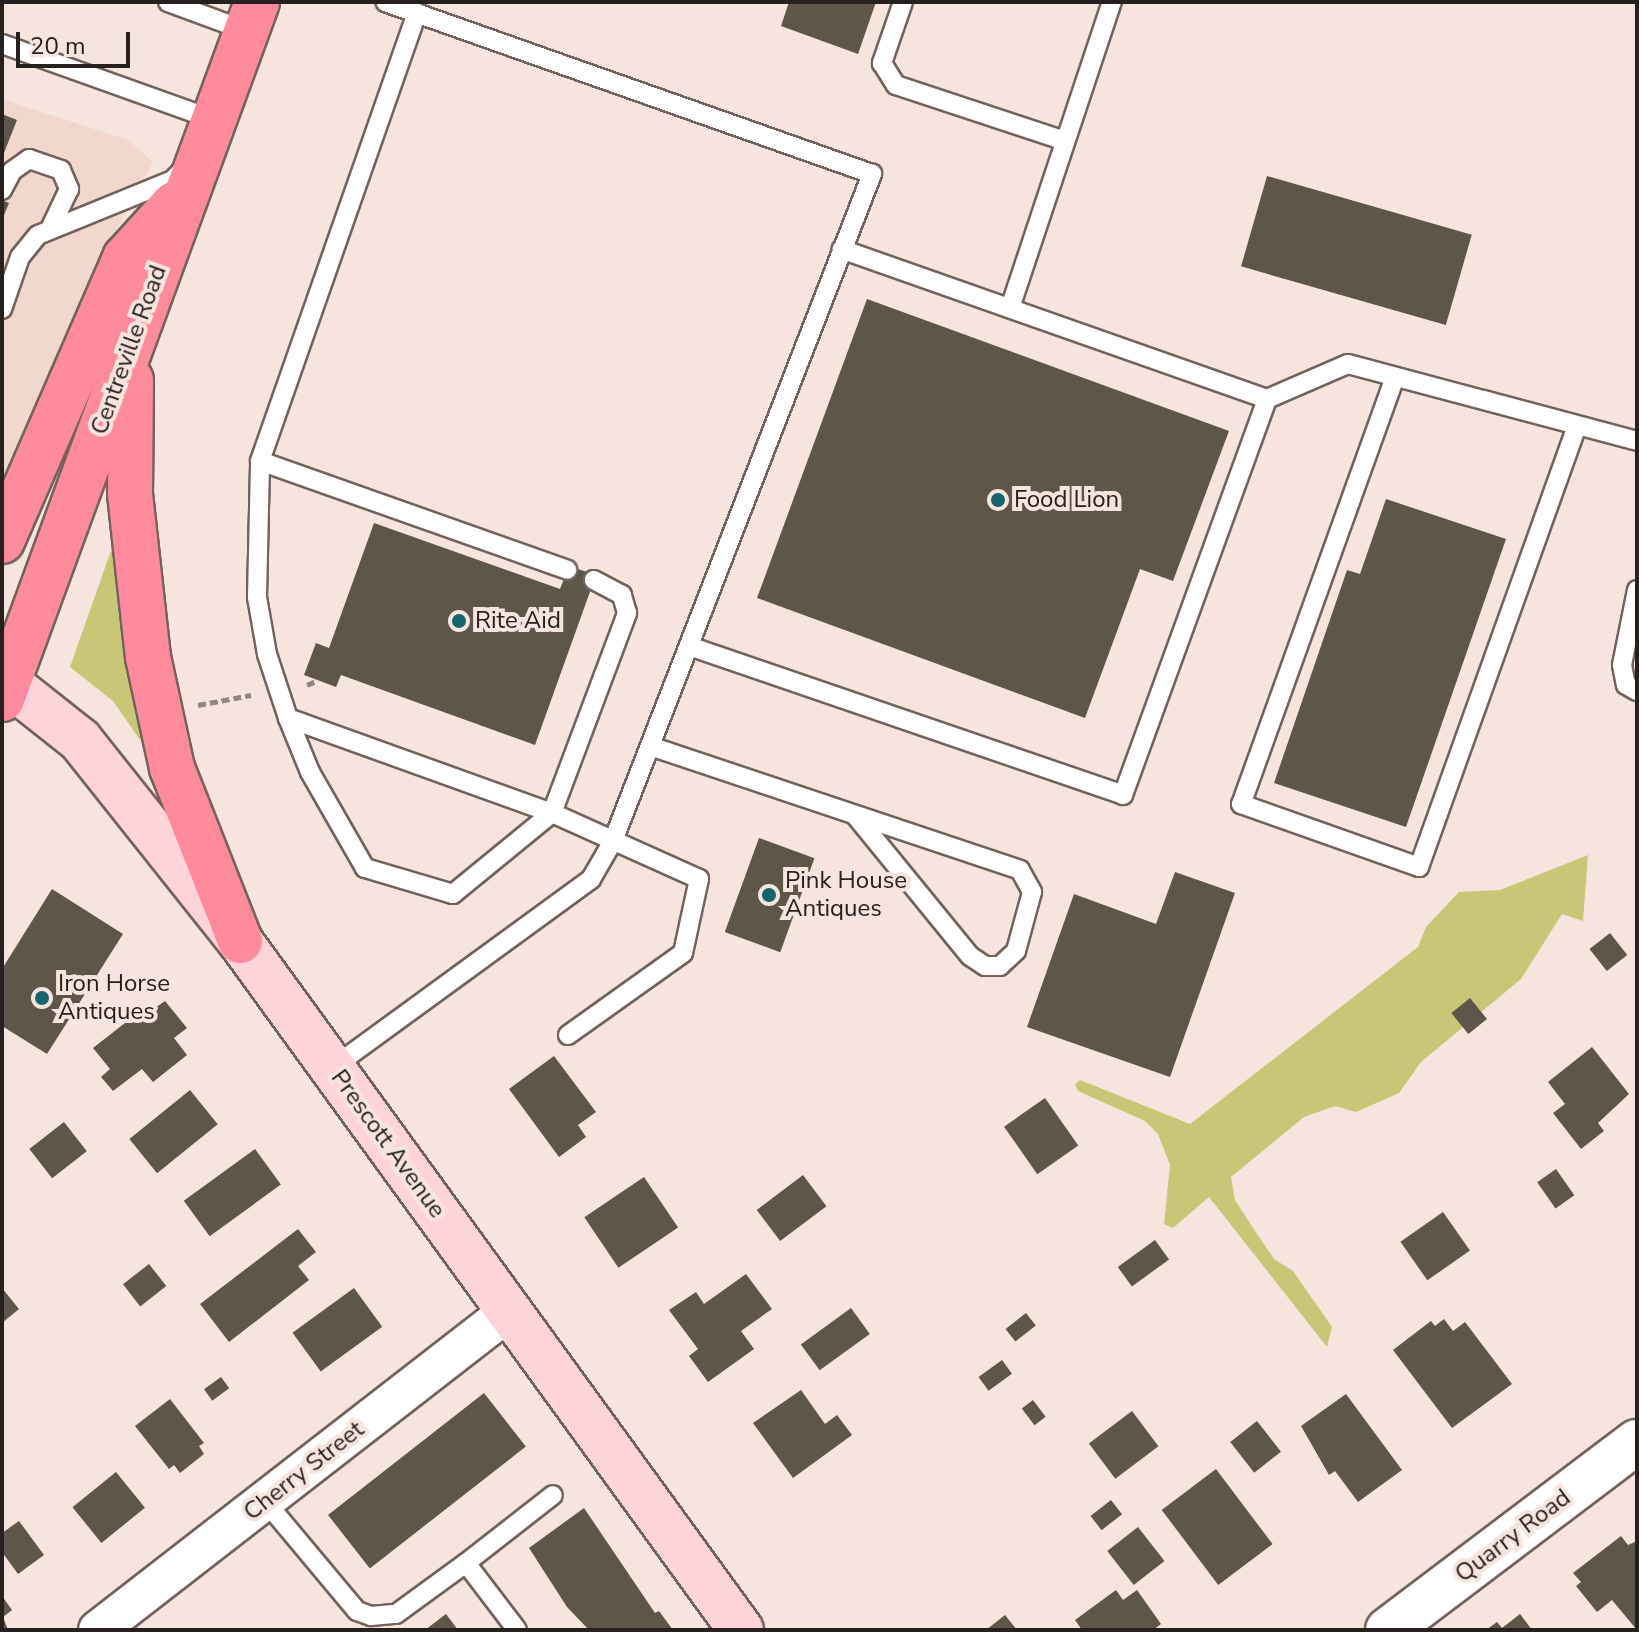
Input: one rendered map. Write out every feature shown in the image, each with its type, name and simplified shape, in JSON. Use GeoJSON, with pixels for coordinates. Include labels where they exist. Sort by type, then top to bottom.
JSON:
{"type":"FeatureCollection","features":[{"type":"Feature","properties":{"kind":"highway","name":"Centreville Road"},"geometry":{"type":"LineString","coordinates":[[5,691],[252,16]]}},
{"type":"Feature","properties":{"kind":"highway"},"geometry":{"type":"LineString","coordinates":[[2,541],[125,258],[189,187]]}},
{"type":"Feature","properties":{"kind":"highway"},"geometry":{"type":"LineString","coordinates":[[133,340],[130,494],[148,657],[172,768],[240,941]]}},
{"type":"Feature","properties":{"kind":"main road","name":"Prescott Avenue"},"geometry":{"type":"LineString","coordinates":[[5,691],[80,740],[240,941],[741,1630]]}},
{"type":"Feature","properties":{"kind":"street","name":"Cherry Street"},"geometry":{"type":"LineString","coordinates":[[98,1630],[509,1311]]}},
{"type":"Feature","properties":{"kind":"street","name":"Quarry Road"},"geometry":{"type":"LineString","coordinates":[[1388,1630],[1637,1442]]}},
{"type":"Feature","properties":{"kind":"lane"},"geometry":{"type":"LineString","coordinates":[[168,2],[252,16]]}},
{"type":"Feature","properties":{"kind":"lane"},"geometry":{"type":"LineString","coordinates":[[332,1068],[591,879],[613,841],[872,174],[385,2]]}},
{"type":"Feature","properties":{"kind":"lane"},"geometry":{"type":"LineString","coordinates":[[903,2],[882,63],[896,85],[1065,141]]}},
{"type":"Feature","properties":{"kind":"lane"},"geometry":{"type":"LineString","coordinates":[[1010,308],[1112,2]]}},
{"type":"Feature","properties":{"kind":"lane"},"geometry":{"type":"LineString","coordinates":[[417,13],[260,461],[257,597],[267,654],[310,772],[365,868],[453,894],[552,813],[627,613],[616,589],[594,580]]}},
{"type":"Feature","properties":{"kind":"lane"},"geometry":{"type":"LineString","coordinates":[[2,44],[209,132],[173,180],[50,229],[27,244],[2,309]]}},
{"type":"Feature","properties":{"kind":"lane"},"geometry":{"type":"LineString","coordinates":[[2,190],[12,171],[29,159],[61,170],[69,189],[50,229]]}},
{"type":"Feature","properties":{"kind":"lane"},"geometry":{"type":"LineString","coordinates":[[842,249],[1267,399],[1348,364],[1637,441]]}},
{"type":"Feature","properties":{"kind":"lane"},"geometry":{"type":"LineString","coordinates":[[1395,377],[1241,804],[1419,867],[1577,425]]}},
{"type":"Feature","properties":{"kind":"lane"},"geometry":{"type":"LineString","coordinates":[[689,646],[1123,795],[1267,399]]}},
{"type":"Feature","properties":{"kind":"lane"},"geometry":{"type":"LineString","coordinates":[[260,461],[567,570]]}},
{"type":"Feature","properties":{"kind":"lane"},"geometry":{"type":"LineString","coordinates":[[1637,590],[1622,665],[1626,685],[1637,691]]}},
{"type":"Feature","properties":{"kind":"lane"},"geometry":{"type":"LineString","coordinates":[[288,718],[552,813],[699,879],[683,953],[568,1035]]}},
{"type":"Feature","properties":{"kind":"lane"},"geometry":{"type":"LineString","coordinates":[[650,746],[1020,870],[1032,892],[1016,951],[1000,966],[985,966],[970,956],[855,815]]}},
{"type":"Feature","properties":{"kind":"lane"},"geometry":{"type":"LineString","coordinates":[[265,1501],[346,1602],[371,1616],[407,1609],[553,1495]]}},
{"type":"Feature","properties":{"kind":"lane"},"geometry":{"type":"LineString","coordinates":[[466,1563],[517,1630]]}},
{"type":"Feature","properties":{"kind":"path"},"geometry":{"type":"LineString","coordinates":[[306,685],[318,680]]}},
{"type":"Feature","properties":{"kind":"path"},"geometry":{"type":"LineString","coordinates":[[185,708],[263,693]]}},
{"type":"Feature","properties":{"kind":"shaded area"},"geometry":{"type":"Polygon","coordinates":[[[2,99],[128,140],[153,162],[118,227],[2,506],[2,99]]]}},
{"type":"Feature","properties":{"kind":"shaded area"},"geometry":{"type":"Polygon","coordinates":[[[119,528],[127,662],[149,730],[140,740],[113,701],[70,667],[119,528]]]}},
{"type":"Feature","properties":{"kind":"shaded area"},"geometry":{"type":"Polygon","coordinates":[[[1588,855],[1583,921],[1562,914],[1521,979],[1421,1062],[1399,1093],[1356,1112],[1335,1106],[1304,1117],[1231,1177],[1235,1200],[1255,1231],[1274,1259],[1293,1271],[1332,1327],[1327,1347],[1209,1197],[1173,1228],[1164,1224],[1170,1165],[1158,1134],[1145,1121],[1078,1091],[1075,1084],[1080,1080],[1190,1124],[1418,947],[1426,927],[1459,892],[1500,890],[1588,855]]]}},
{"type":"Feature","properties":{"kind":"building"},"geometry":{"type":"Polygon","coordinates":[[[789,2],[876,2],[858,54],[781,26],[789,2]]]}},
{"type":"Feature","properties":{"kind":"building"},"geometry":{"type":"Polygon","coordinates":[[[2,114],[17,120],[2,158],[2,114]]]}},
{"type":"Feature","properties":{"kind":"building"},"geometry":{"type":"Polygon","coordinates":[[[1267,176],[1472,235],[1446,325],[1241,266],[1267,176]]]}},
{"type":"Feature","properties":{"kind":"building"},"geometry":{"type":"Polygon","coordinates":[[[2,200],[9,203],[2,220],[2,200]]]}},
{"type":"Feature","properties":{"kind":"building","name":"Food Lion"},"geometry":{"type":"Polygon","coordinates":[[[867,299],[1229,431],[1173,581],[1140,569],[1085,718],[757,598],[867,299]]]}},
{"type":"Feature","properties":{"kind":"building"},"geometry":{"type":"Polygon","coordinates":[[[1386,499],[1506,539],[1406,827],[1274,783],[1347,570],[1360,574],[1386,499]]]}},
{"type":"Feature","properties":{"kind":"building","name":"Rite Aid"},"geometry":{"type":"Polygon","coordinates":[[[374,523],[560,589],[569,566],[596,575],[535,745],[341,675],[336,687],[304,675],[316,643],[329,648],[374,523]]]}},
{"type":"Feature","properties":{"kind":"building","name":"Pink House Antiques"},"geometry":{"type":"Polygon","coordinates":[[[759,838],[814,858],[780,952],[725,932],[759,838]]]}},
{"type":"Feature","properties":{"kind":"building"},"geometry":{"type":"Polygon","coordinates":[[[1175,872],[1235,893],[1170,1077],[1027,1027],[1074,894],[1156,924],[1175,872]]]}},
{"type":"Feature","properties":{"kind":"building","name":"Iron Horse Antiques"},"geometry":{"type":"Polygon","coordinates":[[[52,889],[123,934],[47,1054],[2,1026],[2,969],[52,889]]]}},
{"type":"Feature","properties":{"kind":"building"},"geometry":{"type":"Polygon","coordinates":[[[1610,933],[1627,955],[1607,971],[1590,949],[1610,933]]]}},
{"type":"Feature","properties":{"kind":"building"},"geometry":{"type":"Polygon","coordinates":[[[1470,998],[1487,1019],[1468,1034],[1451,1013],[1470,998]]]}},
{"type":"Feature","properties":{"kind":"building"},"geometry":{"type":"Polygon","coordinates":[[[165,1001],[187,1028],[174,1038],[187,1055],[153,1082],[142,1069],[113,1091],[101,1077],[110,1069],[93,1048],[148,1005],[152,1010],[165,1001]]]}},
{"type":"Feature","properties":{"kind":"building"},"geometry":{"type":"Polygon","coordinates":[[[1592,1047],[1629,1094],[1598,1123],[1604,1131],[1581,1149],[1553,1113],[1565,1104],[1548,1082],[1592,1047]]]}},
{"type":"Feature","properties":{"kind":"building"},"geometry":{"type":"Polygon","coordinates":[[[554,1056],[596,1112],[578,1125],[586,1137],[559,1157],[509,1089],[554,1056]]]}},
{"type":"Feature","properties":{"kind":"building"},"geometry":{"type":"Polygon","coordinates":[[[190,1090],[218,1124],[157,1173],[129,1139],[190,1090]]]}},
{"type":"Feature","properties":{"kind":"building"},"geometry":{"type":"Polygon","coordinates":[[[1045,1098],[1078,1146],[1037,1174],[1004,1127],[1045,1098]]]}},
{"type":"Feature","properties":{"kind":"building"},"geometry":{"type":"Polygon","coordinates":[[[64,1122],[87,1151],[52,1178],[29,1149],[64,1122]]]}},
{"type":"Feature","properties":{"kind":"building"},"geometry":{"type":"Polygon","coordinates":[[[255,1149],[281,1185],[210,1236],[184,1201],[255,1149]]]}},
{"type":"Feature","properties":{"kind":"building"},"geometry":{"type":"Polygon","coordinates":[[[1556,1169],[1574,1195],[1556,1208],[1537,1182],[1556,1169]]]}},
{"type":"Feature","properties":{"kind":"building"},"geometry":{"type":"Polygon","coordinates":[[[803,1175],[826,1206],[780,1241],[757,1210],[803,1175]]]}},
{"type":"Feature","properties":{"kind":"building"},"geometry":{"type":"Polygon","coordinates":[[[644,1177],[678,1228],[618,1268],[584,1217],[644,1177]]]}},
{"type":"Feature","properties":{"kind":"building"},"geometry":{"type":"Polygon","coordinates":[[[1443,1212],[1470,1251],[1427,1280],[1400,1242],[1443,1212]]]}},
{"type":"Feature","properties":{"kind":"building"},"geometry":{"type":"Polygon","coordinates":[[[298,1229],[316,1252],[298,1266],[309,1280],[229,1342],[200,1304],[298,1229]]]}},
{"type":"Feature","properties":{"kind":"building"},"geometry":{"type":"Polygon","coordinates":[[[1155,1240],[1169,1259],[1132,1286],[1118,1267],[1155,1240]]]}},
{"type":"Feature","properties":{"kind":"building"},"geometry":{"type":"Polygon","coordinates":[[[149,1264],[166,1286],[140,1306],[123,1284],[149,1264]]]}},
{"type":"Feature","properties":{"kind":"building"},"geometry":{"type":"Polygon","coordinates":[[[746,1274],[772,1309],[741,1331],[754,1349],[708,1382],[689,1356],[698,1349],[669,1310],[696,1292],[704,1304],[746,1274]]]}},
{"type":"Feature","properties":{"kind":"building"},"geometry":{"type":"Polygon","coordinates":[[[2,1288],[19,1309],[2,1323],[2,1288]]]}},
{"type":"Feature","properties":{"kind":"building"},"geometry":{"type":"Polygon","coordinates":[[[354,1288],[382,1327],[321,1372],[293,1333],[354,1288]]]}},
{"type":"Feature","properties":{"kind":"building"},"geometry":{"type":"Polygon","coordinates":[[[851,1308],[870,1334],[820,1370],[801,1344],[851,1308]]]}},
{"type":"Feature","properties":{"kind":"building"},"geometry":{"type":"Polygon","coordinates":[[[1026,1313],[1036,1326],[1015,1342],[1006,1329],[1026,1313]]]}},
{"type":"Feature","properties":{"kind":"building"},"geometry":{"type":"Polygon","coordinates":[[[1444,1319],[1453,1331],[1465,1322],[1512,1384],[1452,1428],[1393,1350],[1431,1321],[1435,1326],[1444,1319]]]}},
{"type":"Feature","properties":{"kind":"building"},"geometry":{"type":"Polygon","coordinates":[[[1002,1360],[1012,1374],[989,1391],[979,1377],[1002,1360]]]}},
{"type":"Feature","properties":{"kind":"building"},"geometry":{"type":"Polygon","coordinates":[[[221,1377],[229,1388],[212,1401],[204,1389],[221,1377]]]}},
{"type":"Feature","properties":{"kind":"building"},"geometry":{"type":"Polygon","coordinates":[[[801,1390],[825,1424],[837,1415],[852,1435],[793,1478],[753,1423],[801,1390]]]}},
{"type":"Feature","properties":{"kind":"building"},"geometry":{"type":"Polygon","coordinates":[[[484,1393],[526,1447],[370,1568],[328,1515],[484,1393]]]}},
{"type":"Feature","properties":{"kind":"building"},"geometry":{"type":"Polygon","coordinates":[[[1346,1394],[1402,1470],[1358,1502],[1335,1471],[1329,1475],[1301,1426],[1346,1394]]]}},
{"type":"Feature","properties":{"kind":"building"},"geometry":{"type":"Polygon","coordinates":[[[170,1399],[204,1443],[199,1446],[204,1454],[180,1473],[174,1465],[169,1469],[135,1426],[170,1399]]]}},
{"type":"Feature","properties":{"kind":"building"},"geometry":{"type":"Polygon","coordinates":[[[1033,1400],[1046,1417],[1034,1425],[1022,1408],[1033,1400]]]}},
{"type":"Feature","properties":{"kind":"building"},"geometry":{"type":"Polygon","coordinates":[[[1132,1411],[1158,1446],[1115,1479],[1089,1443],[1132,1411]]]}},
{"type":"Feature","properties":{"kind":"building"},"geometry":{"type":"Polygon","coordinates":[[[1257,1421],[1281,1452],[1254,1473],[1230,1442],[1257,1421]]]}},
{"type":"Feature","properties":{"kind":"building"},"geometry":{"type":"Polygon","coordinates":[[[1216,1469],[1273,1544],[1218,1585],[1162,1510],[1216,1469]]]}},
{"type":"Feature","properties":{"kind":"building"},"geometry":{"type":"Polygon","coordinates":[[[116,1472],[145,1508],[101,1543],[72,1507],[116,1472]]]}},
{"type":"Feature","properties":{"kind":"building"},"geometry":{"type":"Polygon","coordinates":[[[1111,1500],[1122,1514],[1102,1530],[1091,1516],[1111,1500]]]}},
{"type":"Feature","properties":{"kind":"building"},"geometry":{"type":"Polygon","coordinates":[[[584,1508],[655,1613],[659,1611],[673,1630],[589,1630],[567,1607],[529,1548],[584,1508]]]}},
{"type":"Feature","properties":{"kind":"building"},"geometry":{"type":"Polygon","coordinates":[[[19,1521],[44,1555],[18,1574],[2,1552],[2,1533],[19,1521]]]}},
{"type":"Feature","properties":{"kind":"building"},"geometry":{"type":"Polygon","coordinates":[[[1138,1527],[1164,1561],[1134,1585],[1107,1551],[1138,1527]]]}},
{"type":"Feature","properties":{"kind":"building"},"geometry":{"type":"Polygon","coordinates":[[[1621,1536],[1628,1545],[1637,1541],[1637,1630],[1612,1600],[1597,1612],[1576,1586],[1581,1582],[1573,1573],[1621,1536]]]}},
{"type":"Feature","properties":{"kind":"building"},"geometry":{"type":"Polygon","coordinates":[[[1116,1590],[1123,1600],[1137,1590],[1161,1624],[1153,1630],[1082,1630],[1075,1620],[1116,1590]]]}},
{"type":"Feature","properties":{"kind":"building"},"geometry":{"type":"Polygon","coordinates":[[[2,1596],[12,1610],[3,1617],[8,1630],[2,1630],[2,1596]]]}},
{"type":"Feature","properties":{"kind":"building"},"geometry":{"type":"Polygon","coordinates":[[[446,1614],[458,1630],[425,1630],[446,1614]]]}},
{"type":"Feature","properties":{"kind":"building"},"geometry":{"type":"Polygon","coordinates":[[[1520,1614],[1532,1630],[1486,1630],[1497,1622],[1502,1628],[1520,1614]]]}},
{"type":"Feature","properties":{"kind":"building"},"geometry":{"type":"Polygon","coordinates":[[[1005,1615],[1017,1630],[986,1630],[1005,1615]]]}},
{"type":"Feature","properties":{"kind":"place","name":"Food Lion"},"geometry":{"type":"Point","coordinates":[998,500]}},
{"type":"Feature","properties":{"kind":"place","name":"Rite Aid"},"geometry":{"type":"Point","coordinates":[459,621]}},
{"type":"Feature","properties":{"kind":"place","name":"Pink House Antiques"},"geometry":{"type":"Point","coordinates":[769,895]}},
{"type":"Feature","properties":{"kind":"place","name":"Iron Horse Antiques"},"geometry":{"type":"Point","coordinates":[42,998]}}]}
